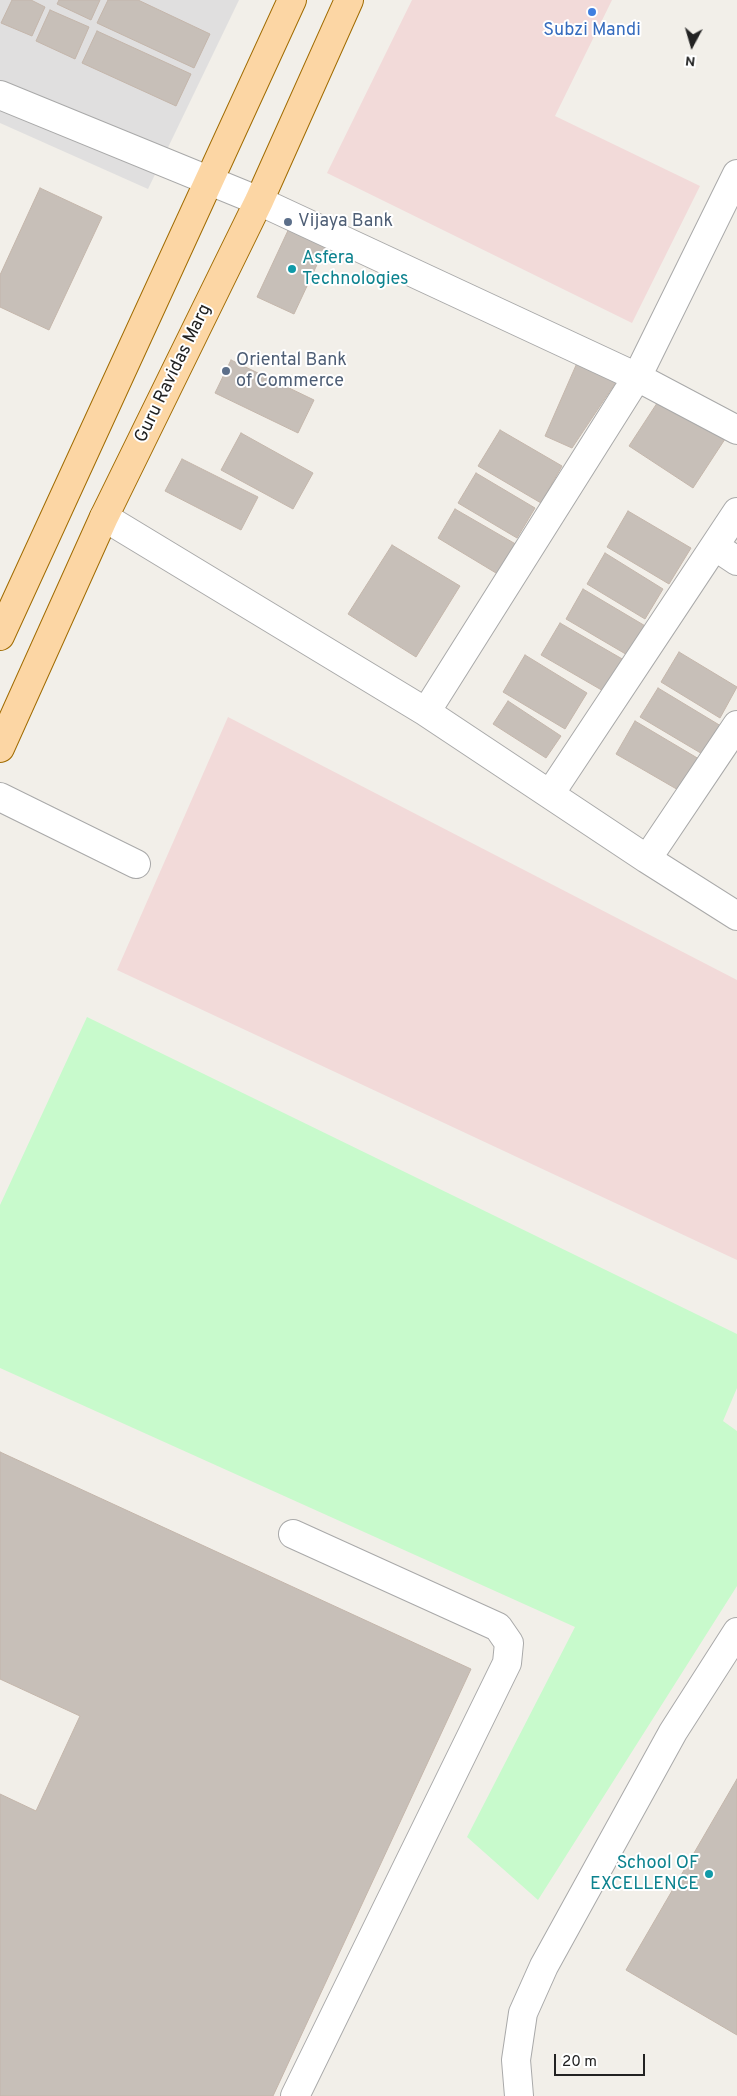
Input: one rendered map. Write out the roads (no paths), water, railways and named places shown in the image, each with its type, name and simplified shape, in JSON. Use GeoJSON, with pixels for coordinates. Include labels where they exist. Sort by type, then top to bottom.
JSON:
{"type":"FeatureCollection","features":[{"type":"Feature","properties":{"kind":"main road"},"geometry":{"type":"LineString","coordinates":[[0,636],[292,0]]}},
{"type":"Feature","properties":{"kind":"main road","name":"Guru Ravidas Marg"},"geometry":{"type":"LineString","coordinates":[[0,748],[104,517],[259,200],[349,0]]}},
{"type":"Feature","properties":{"kind":"street"},"geometry":{"type":"LineString","coordinates":[[0,95],[259,200],[638,377],[737,430]]}},
{"type":"Feature","properties":{"kind":"street"},"geometry":{"type":"LineString","coordinates":[[426,712],[638,377],[737,174]]}},
{"type":"Feature","properties":{"kind":"street"},"geometry":{"type":"LineString","coordinates":[[550,794],[726,554],[737,512]]}},
{"type":"Feature","properties":{"kind":"street"},"geometry":{"type":"LineString","coordinates":[[104,517],[426,712],[647,859],[737,916]]}},
{"type":"Feature","properties":{"kind":"street"},"geometry":{"type":"LineString","coordinates":[[647,859],[737,725]]}},
{"type":"Feature","properties":{"kind":"street"},"geometry":{"type":"LineString","coordinates":[[0,797],[136,864]]}},
{"type":"Feature","properties":{"kind":"street"},"geometry":{"type":"LineString","coordinates":[[293,1534],[498,1627],[509,1643],[507,1663],[294,2096]]}},
{"type":"Feature","properties":{"kind":"street"},"geometry":{"type":"LineString","coordinates":[[519,2096],[516,2060],[523,2013],[544,1966],[674,1732],[737,1632]]}},
{"type":"Feature","properties":{"kind":"place","name":"Subzi Mandi"},"geometry":{"type":"Point","coordinates":[592,12]}},
{"type":"Feature","properties":{"kind":"place","name":"Vijaya Bank"},"geometry":{"type":"Point","coordinates":[288,222]}},
{"type":"Feature","properties":{"kind":"place","name":"Asfera Technologies"},"geometry":{"type":"Point","coordinates":[292,269]}},
{"type":"Feature","properties":{"kind":"place","name":"Oriental Bank of Commerce"},"geometry":{"type":"Point","coordinates":[226,371]}},
{"type":"Feature","properties":{"kind":"place","name":"School OF EXCELLENCE"},"geometry":{"type":"Point","coordinates":[709,1874]}}]}
